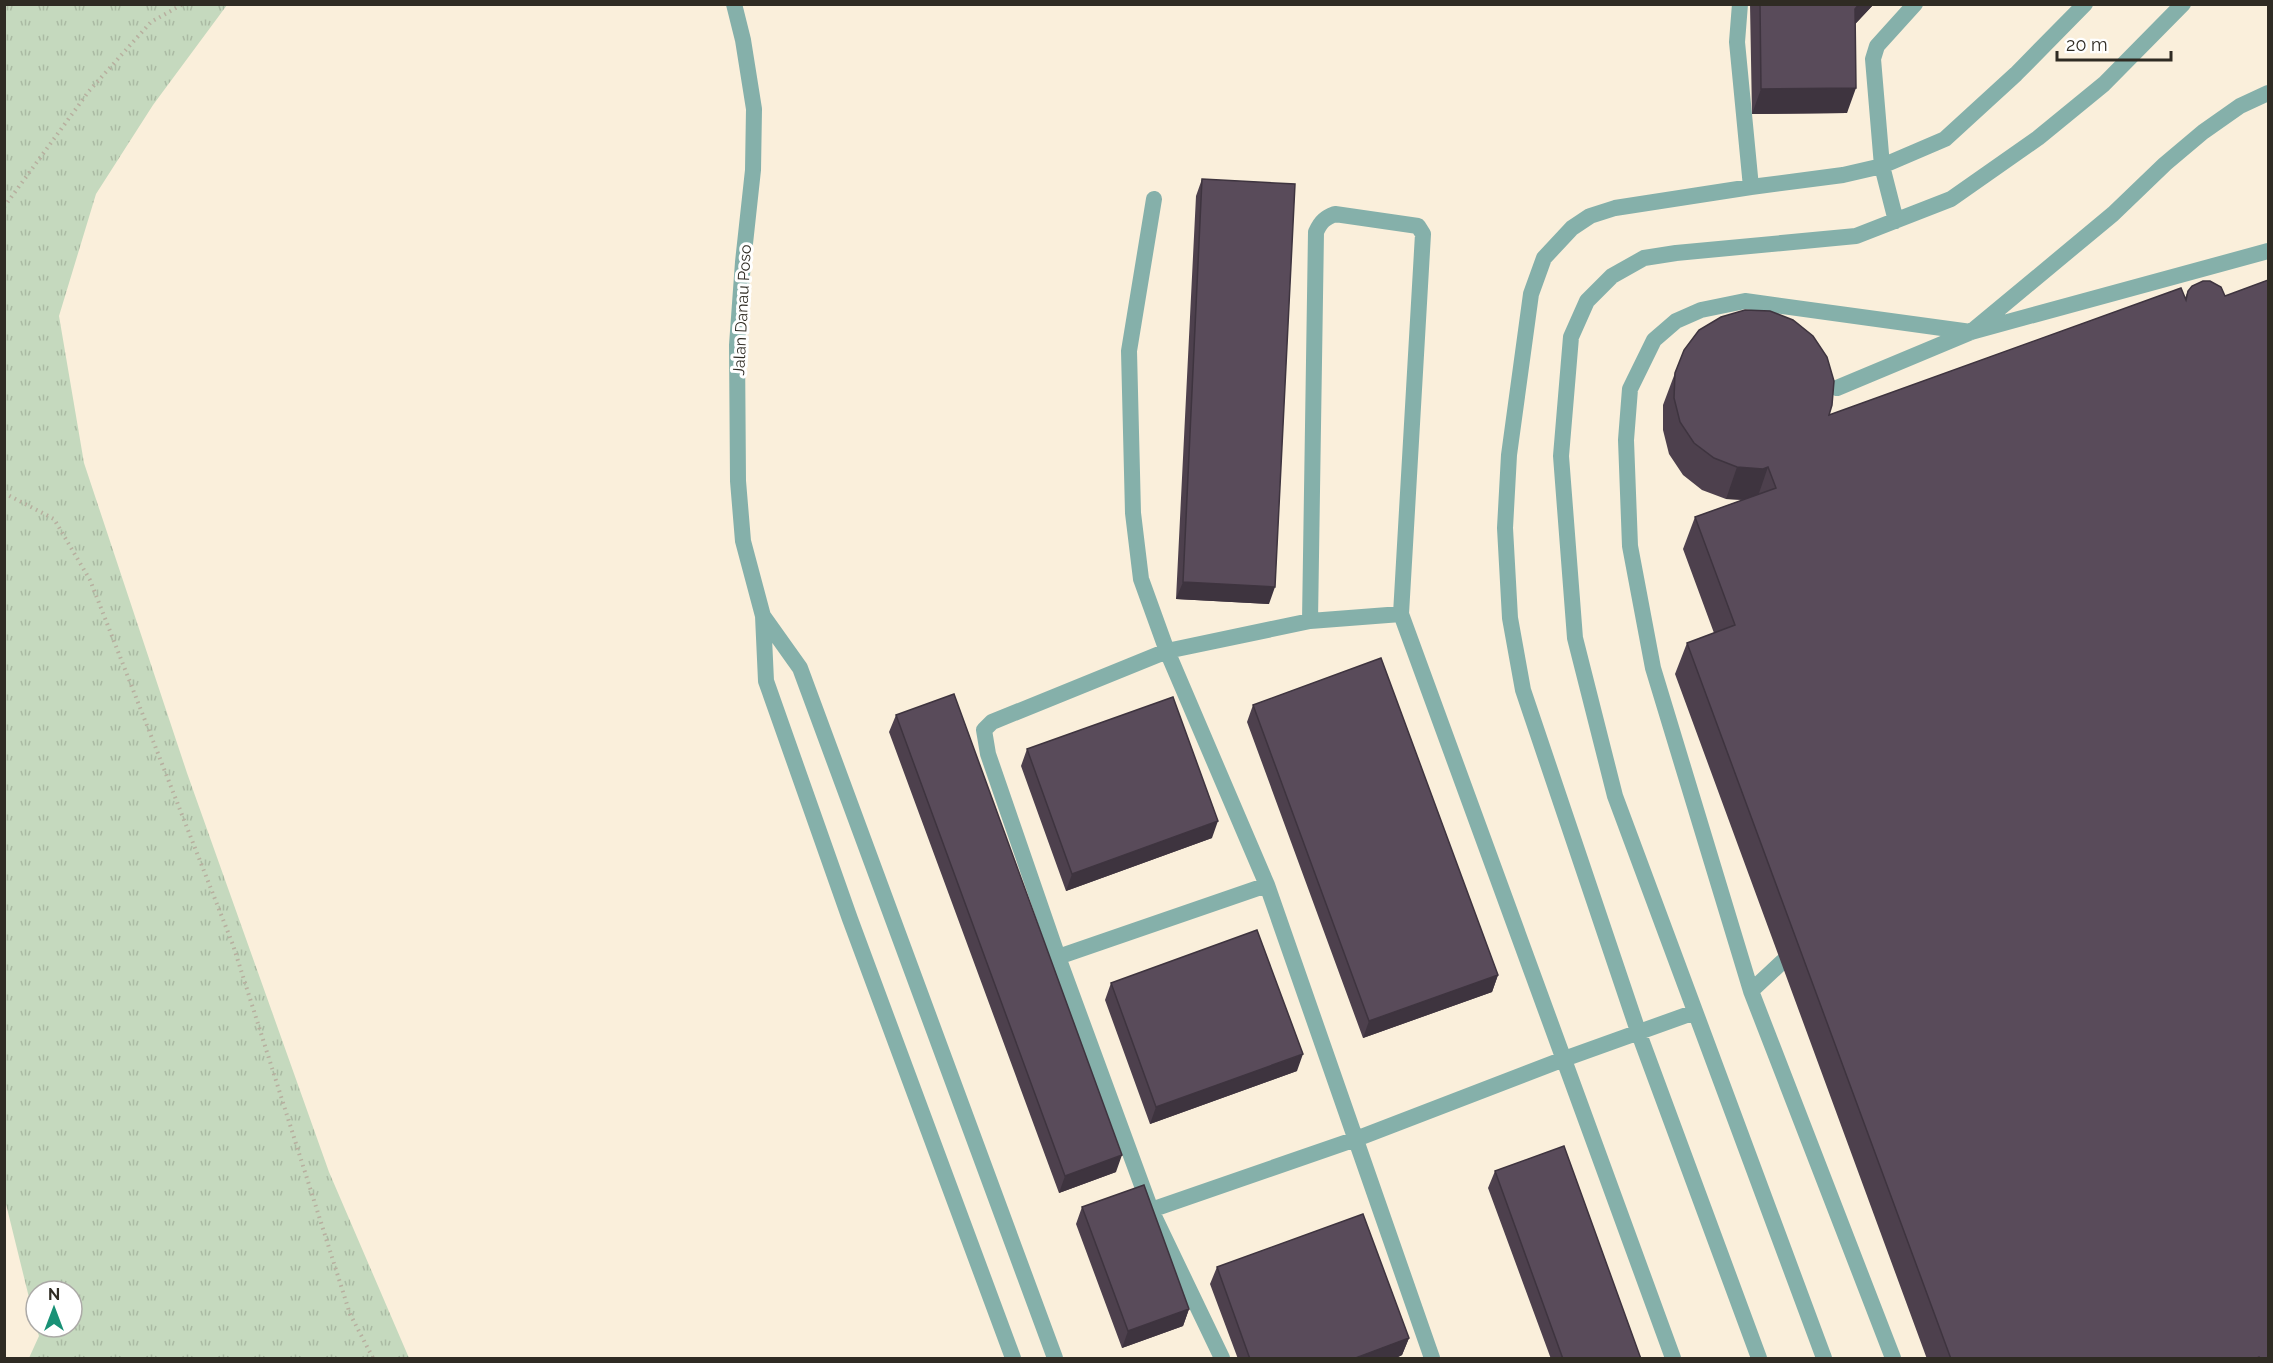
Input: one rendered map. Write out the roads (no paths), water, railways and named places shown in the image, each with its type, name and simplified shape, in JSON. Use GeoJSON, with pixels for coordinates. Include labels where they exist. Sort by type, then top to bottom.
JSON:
{"type":"FeatureCollection","features":[{"type":"Feature","properties":{"kind":"street","name":"Jalan Danau Poso"},"geometry":{"type":"LineString","coordinates":[[734,4],[743,40],[754,110],[753,170],[737,345],[738,481],[743,541],[763,616]]}},
{"type":"Feature","properties":{"kind":"street"},"geometry":{"type":"LineString","coordinates":[[1740,4],[1737,42],[1750,187]]}},
{"type":"Feature","properties":{"kind":"street"},"geometry":{"type":"LineString","coordinates":[[1896,221],[1882,166],[1873,59],[1877,46],[1915,4]]}},
{"type":"Feature","properties":{"kind":"street"},"geometry":{"type":"LineString","coordinates":[[1759,1359],[1638,1031],[1523,690],[1510,618],[1505,528],[1509,455],[1532,294],[1544,258],[1572,228],[1590,216],[1615,208],[1843,175],[1882,166],[1945,139],[2016,74],[2085,4]]}},
{"type":"Feature","properties":{"kind":"street"},"geometry":{"type":"LineString","coordinates":[[1824,1359],[1615,796],[1575,638],[1561,456],[1571,337],[1587,301],[1612,276],[1644,258],[1856,236],[1951,199],[2038,138],[2104,84],[2183,4]]}},
{"type":"Feature","properties":{"kind":"street"},"geometry":{"type":"LineString","coordinates":[[1893,1359],[1750,992],[1653,668],[1630,546],[1626,440],[1630,389],[1654,340],[1676,321],[1701,310],[1745,301],[1971,332],[2113,214],[2165,164],[2203,132],[2240,106],[2268,93]]}},
{"type":"Feature","properties":{"kind":"street"},"geometry":{"type":"LineString","coordinates":[[1154,199],[1130,351],[1133,513],[1141,579],[1167,651],[1267,885],[1432,1359]]}},
{"type":"Feature","properties":{"kind":"street"},"geometry":{"type":"LineString","coordinates":[[1310,621],[1316,232],[1326,217],[1335,214],[1418,226],[1423,234],[1401,614],[1673,1359]]}},
{"type":"Feature","properties":{"kind":"street"},"geometry":{"type":"LineString","coordinates":[[1837,388],[1971,332],[2268,251]]}},
{"type":"Feature","properties":{"kind":"street"},"geometry":{"type":"LineString","coordinates":[[1222,1359],[1151,1210],[1058,957],[988,754],[984,730],[992,722],[1167,651],[1310,621],[1401,614]]}},
{"type":"Feature","properties":{"kind":"street"},"geometry":{"type":"LineString","coordinates":[[763,616],[766,681],[854,930],[1013,1359]]}},
{"type":"Feature","properties":{"kind":"street"},"geometry":{"type":"LineString","coordinates":[[763,616],[800,668],[1055,1359]]}},
{"type":"Feature","properties":{"kind":"street"},"geometry":{"type":"LineString","coordinates":[[1058,957],[1267,885]]}},
{"type":"Feature","properties":{"kind":"street"},"geometry":{"type":"LineString","coordinates":[[1750,992],[1782,962]]}},
{"type":"Feature","properties":{"kind":"street"},"geometry":{"type":"LineString","coordinates":[[1151,1210],[1356,1139],[1638,1031],[1695,1012]]}}]}
